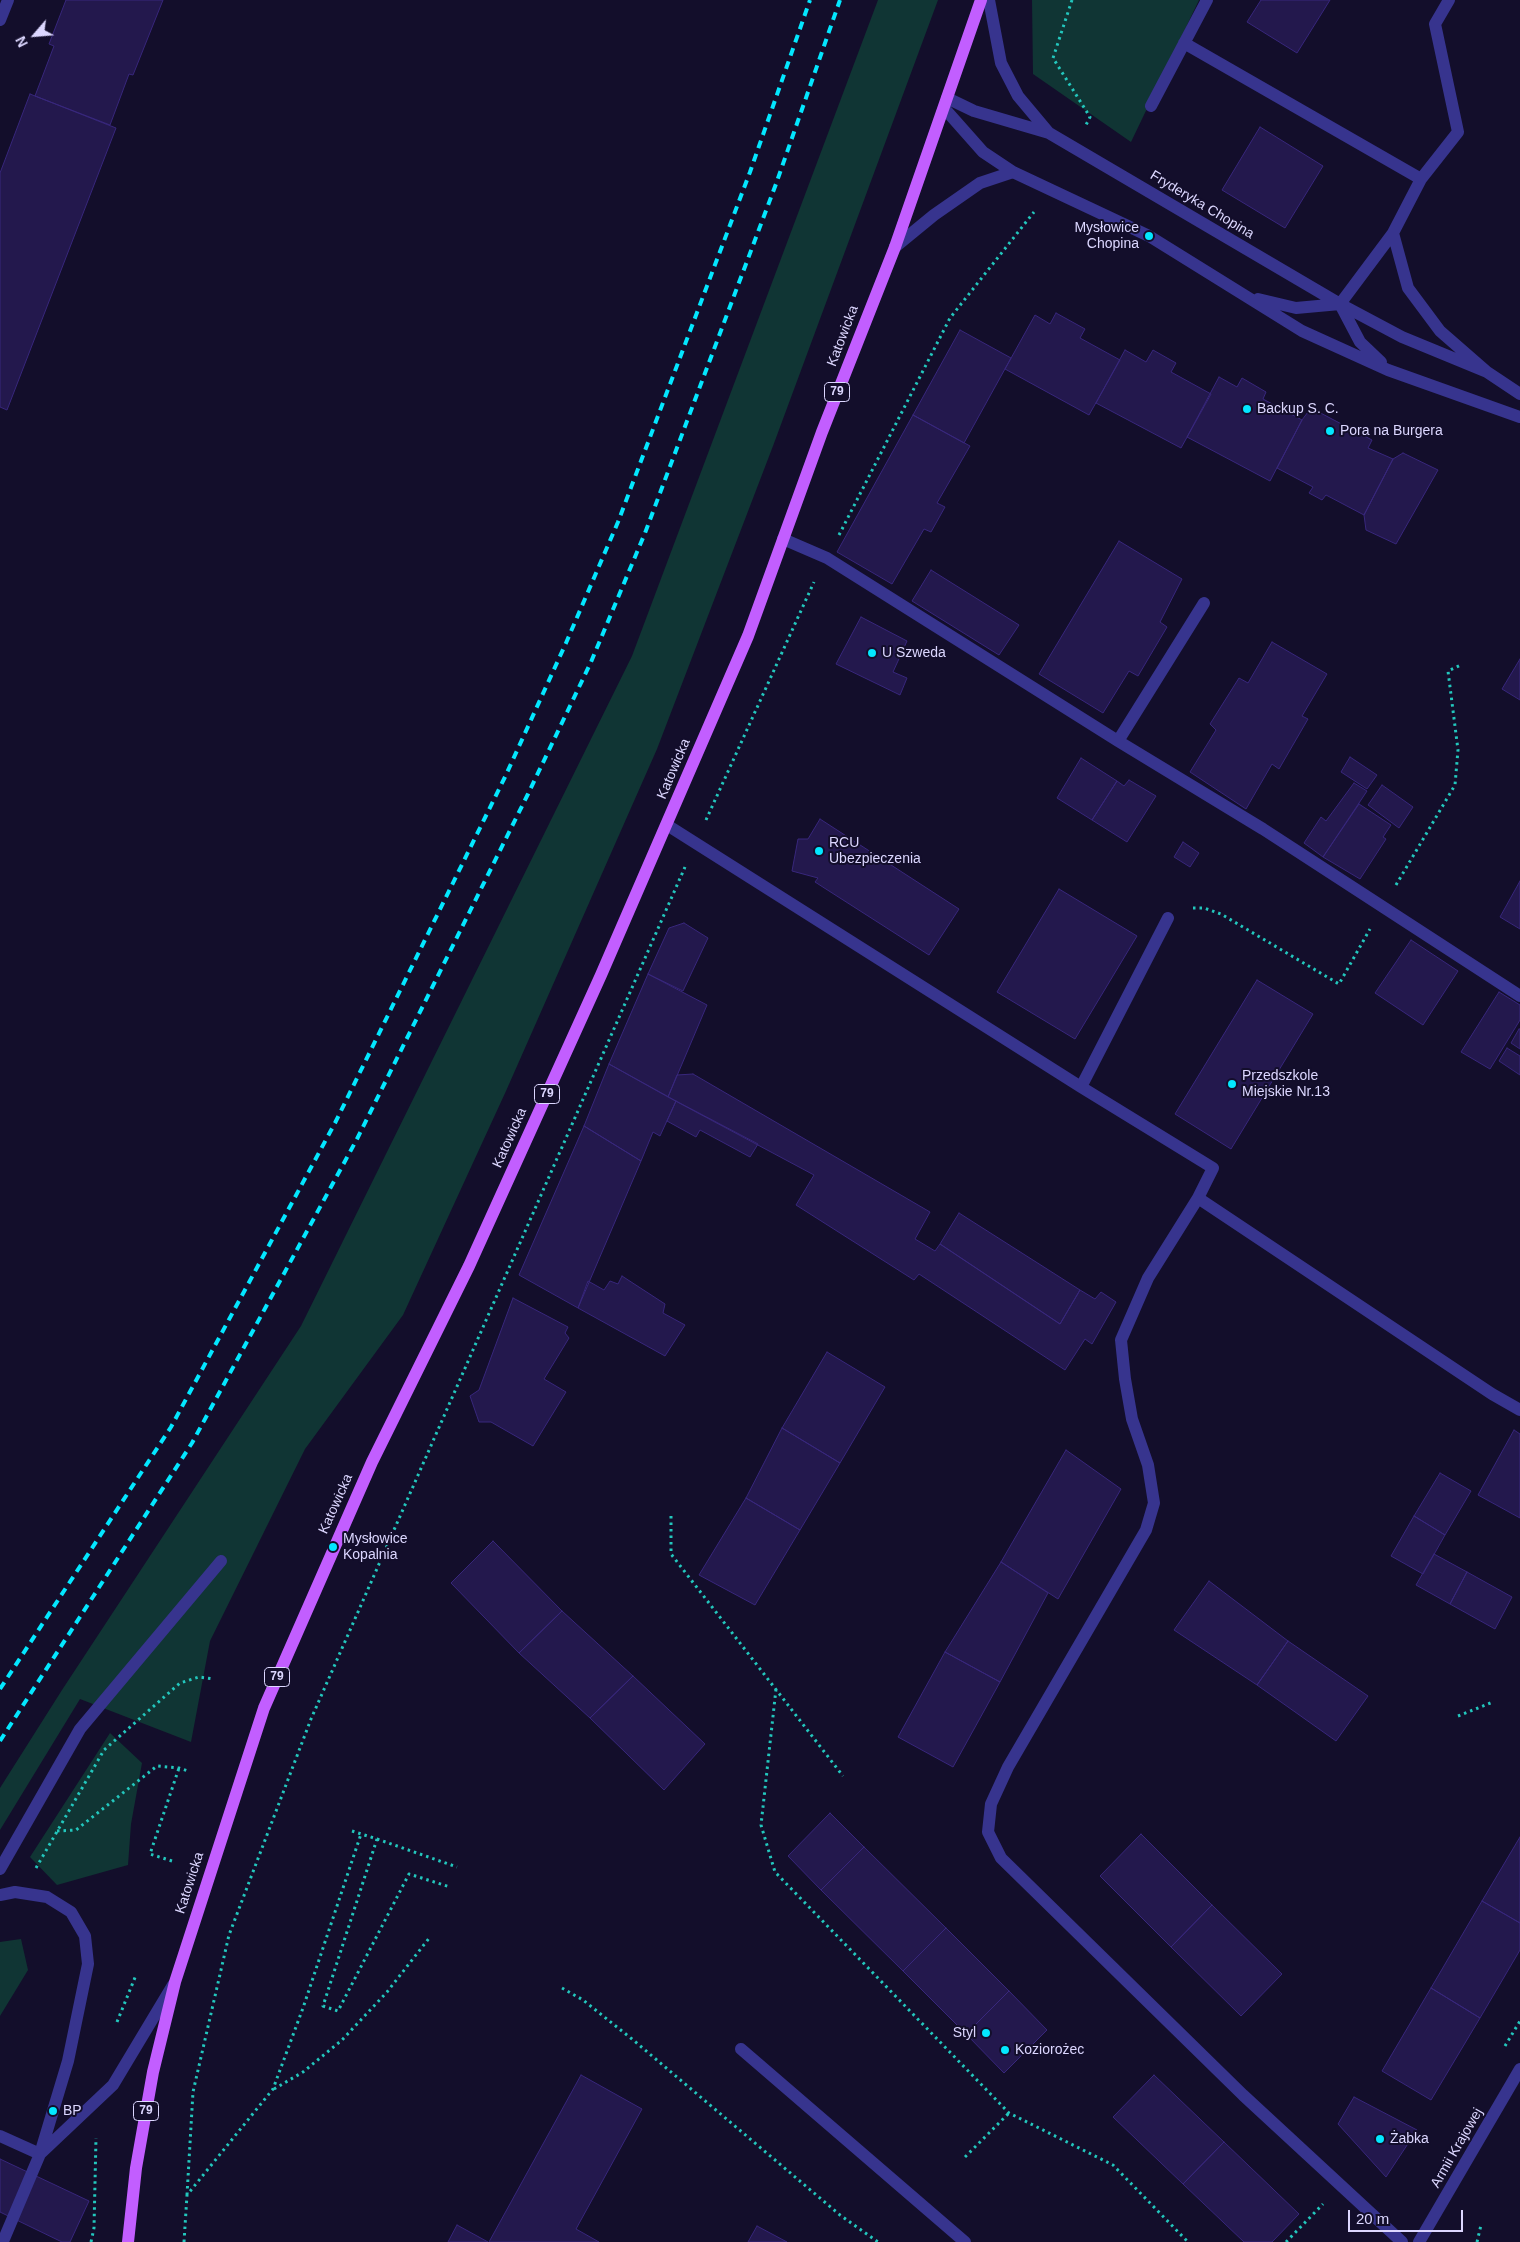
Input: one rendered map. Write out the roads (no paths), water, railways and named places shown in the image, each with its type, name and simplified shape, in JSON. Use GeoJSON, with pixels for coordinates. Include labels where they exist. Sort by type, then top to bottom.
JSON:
{"type":"FeatureCollection","features":[{"type":"Feature","properties":{"kind":"main road","name":"Katowicka"},"geometry":{"type":"LineString","coordinates":[[128,2242],[136,2168],[153,2072],[175,1982],[268,1699],[368,1470],[469,1266],[601,975],[748,636],[822,432],[895,246],[981,0]]}},
{"type":"Feature","properties":{"kind":"street"},"geometry":{"type":"LineString","coordinates":[[0,20],[8,0]]}},
{"type":"Feature","properties":{"kind":"street","name":"Fryderyka Chopina"},"geometry":{"type":"LineString","coordinates":[[989,0],[1001,64],[1018,96],[1049,133]]}},
{"type":"Feature","properties":{"kind":"street"},"geometry":{"type":"LineString","coordinates":[[1151,106],[1207,0]]}},
{"type":"Feature","properties":{"kind":"street"},"geometry":{"type":"LineString","coordinates":[[1250,298],[1296,308],[1340,304],[1393,233],[1421,178],[1458,132],[1435,24],[1449,0]]}},
{"type":"Feature","properties":{"kind":"street"},"geometry":{"type":"LineString","coordinates":[[1184,43],[1421,178]]}},
{"type":"Feature","properties":{"kind":"street"},"geometry":{"type":"LineString","coordinates":[[945,103],[983,152],[1013,172],[1149,236],[1302,331],[1388,370],[1520,417]]}},
{"type":"Feature","properties":{"kind":"street","name":"Fryderyka Chopina"},"geometry":{"type":"LineString","coordinates":[[945,103],[1049,133],[1340,304],[1402,337],[1487,372]]}},
{"type":"Feature","properties":{"kind":"street"},"geometry":{"type":"LineString","coordinates":[[895,246],[934,215],[980,183],[1013,172]]}},
{"type":"Feature","properties":{"kind":"street","name":"Fryderyka Chopina"},"geometry":{"type":"LineString","coordinates":[[1393,233],[1408,288],[1440,331],[1487,372],[1520,394]]}},
{"type":"Feature","properties":{"kind":"street"},"geometry":{"type":"LineString","coordinates":[[1340,304],[1360,342],[1388,370]]}},
{"type":"Feature","properties":{"kind":"street"},"geometry":{"type":"LineString","coordinates":[[783,539],[827,558],[1118,741],[1263,829],[1520,996]]}},
{"type":"Feature","properties":{"kind":"street"},"geometry":{"type":"LineString","coordinates":[[1118,741],[1204,603]]}},
{"type":"Feature","properties":{"kind":"street"},"geometry":{"type":"LineString","coordinates":[[666,825],[1212,1168],[1198,1198],[1148,1278],[1121,1340],[1132,1418],[1148,1465],[1154,1503],[1146,1530],[1008,1768],[992,1804],[988,1832],[1001,1858],[1236,2088],[1402,2242]]}},
{"type":"Feature","properties":{"kind":"street"},"geometry":{"type":"LineString","coordinates":[[1081,1087],[1168,918]]}},
{"type":"Feature","properties":{"kind":"street"},"geometry":{"type":"LineString","coordinates":[[1198,1198],[1492,1394],[1520,1410]]}},
{"type":"Feature","properties":{"kind":"street"},"geometry":{"type":"LineString","coordinates":[[0,1869],[80,1728],[222,1561]]}},
{"type":"Feature","properties":{"kind":"street"},"geometry":{"type":"LineString","coordinates":[[0,1895],[15,1892],[47,1897],[71,1912],[85,1936],[88,1964],[68,2061],[40,2154],[4,2240]]}},
{"type":"Feature","properties":{"kind":"street"},"geometry":{"type":"LineString","coordinates":[[40,2154],[113,2085],[175,1982]]}},
{"type":"Feature","properties":{"kind":"street"},"geometry":{"type":"LineString","coordinates":[[741,2049],[965,2242]]}},
{"type":"Feature","properties":{"kind":"street","name":"Armii Krajowej"},"geometry":{"type":"LineString","coordinates":[[1420,2242],[1520,2069]]}},
{"type":"Feature","properties":{"kind":"street"},"geometry":{"type":"LineString","coordinates":[[0,2136],[40,2154]]}},
{"type":"Feature","properties":{"kind":"railway"},"geometry":{"type":"LineString","coordinates":[[0,1689],[171,1427],[335,1123],[505,777],[618,522],[750,172],[810,0]]}},
{"type":"Feature","properties":{"kind":"railway"},"geometry":{"type":"LineString","coordinates":[[0,1741],[192,1443],[357,1139],[528,794],[591,662],[645,533],[776,184],[840,0]]}},
{"type":"Feature","properties":{"kind":"place","name":"Mysłowice Chopina"},"geometry":{"type":"Point","coordinates":[1149,236]}},
{"type":"Feature","properties":{"kind":"place","name":"Backup S. C."},"geometry":{"type":"Point","coordinates":[1247,409]}},
{"type":"Feature","properties":{"kind":"place","name":"Pora na Burgera"},"geometry":{"type":"Point","coordinates":[1330,431]}},
{"type":"Feature","properties":{"kind":"place","name":"U Szweda"},"geometry":{"type":"Point","coordinates":[872,653]}},
{"type":"Feature","properties":{"kind":"place","name":"RCU Ubezpieczenia"},"geometry":{"type":"Point","coordinates":[819,851]}},
{"type":"Feature","properties":{"kind":"place","name":"Przedszkole Miejskie Nr.13"},"geometry":{"type":"Point","coordinates":[1232,1084]}},
{"type":"Feature","properties":{"kind":"place","name":"Mysłowice Kopalnia"},"geometry":{"type":"Point","coordinates":[333,1547]}},
{"type":"Feature","properties":{"kind":"place","name":"Styl"},"geometry":{"type":"Point","coordinates":[986,2033]}},
{"type":"Feature","properties":{"kind":"place","name":"Koziorożec"},"geometry":{"type":"Point","coordinates":[1005,2050]}},
{"type":"Feature","properties":{"kind":"place","name":"BP"},"geometry":{"type":"Point","coordinates":[53,2111]}},
{"type":"Feature","properties":{"kind":"place","name":"Żabka"},"geometry":{"type":"Point","coordinates":[1380,2139]}}]}
